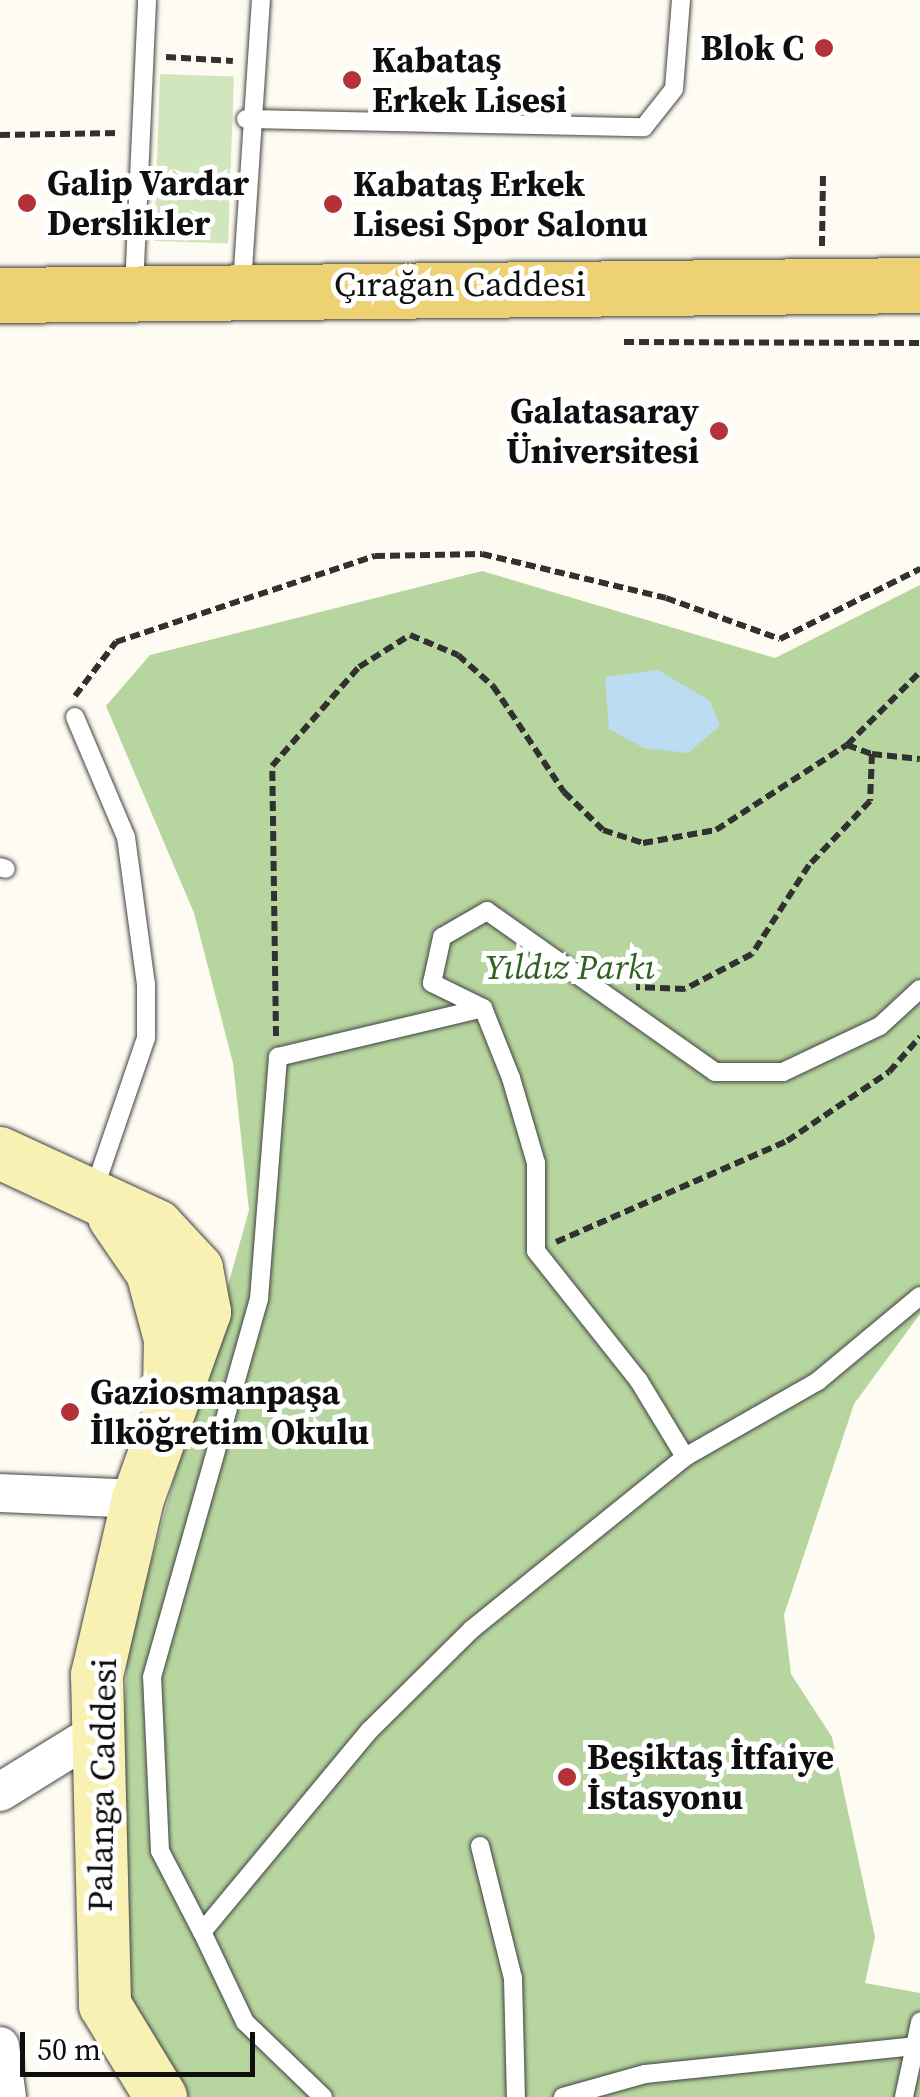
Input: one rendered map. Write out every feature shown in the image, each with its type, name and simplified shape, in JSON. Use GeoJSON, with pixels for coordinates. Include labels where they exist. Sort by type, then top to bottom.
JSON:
{"type":"FeatureCollection","features":[{"type":"Feature","properties":{"kind":"main road","name":"Çırağan Caddesi"},"geometry":{"type":"LineString","coordinates":[[0,295],[242,285],[920,285]]}},
{"type":"Feature","properties":{"kind":"main road","name":"Palanga Caddesi"},"geometry":{"type":"LineString","coordinates":[[0,1153],[92,1195],[131,1233],[152,1272],[170,1339],[168,1406],[138,1499],[96,1675],[105,2005],[161,2097]]}},
{"type":"Feature","properties":{"kind":"street"},"geometry":{"type":"LineString","coordinates":[[0,1493],[138,1499]]}},
{"type":"Feature","properties":{"kind":"street"},"geometry":{"type":"LineString","coordinates":[[0,1792],[97,1732]]}},
{"type":"Feature","properties":{"kind":"street"},"geometry":{"type":"LineString","coordinates":[[0,2046],[7,2097]]}},
{"type":"Feature","properties":{"kind":"lane"},"geometry":{"type":"LineString","coordinates":[[134,288],[147,0]]}},
{"type":"Feature","properties":{"kind":"lane"},"geometry":{"type":"LineString","coordinates":[[242,285],[246,118],[259,62],[261,0]]}},
{"type":"Feature","properties":{"kind":"lane"},"geometry":{"type":"LineString","coordinates":[[246,118],[644,128],[674,89],[680,0]]}},
{"type":"Feature","properties":{"kind":"lane"},"geometry":{"type":"LineString","coordinates":[[76,717],[126,837],[146,984],[146,1038],[92,1195]]}},
{"type":"Feature","properties":{"kind":"lane"},"geometry":{"type":"LineString","coordinates":[[685,1457],[639,1381],[536,1250],[536,1163],[483,1008],[432,982],[442,937],[487,911],[715,1072],[784,1072],[880,1026],[920,988]]}},
{"type":"Feature","properties":{"kind":"lane"},"geometry":{"type":"LineString","coordinates":[[322,2097],[245,2022],[160,1851],[152,1678],[259,1299],[278,1057],[483,1008]]}},
{"type":"Feature","properties":{"kind":"lane"},"geometry":{"type":"LineString","coordinates":[[202,1932],[370,1730],[472,1628],[685,1457],[818,1382],[920,1296]]}},
{"type":"Feature","properties":{"kind":"lane"},"geometry":{"type":"LineString","coordinates":[[480,1846],[512,1978],[516,2097]]}},
{"type":"Feature","properties":{"kind":"lane"},"geometry":{"type":"LineString","coordinates":[[904,2097],[920,2022]]}},
{"type":"Feature","properties":{"kind":"lane"},"geometry":{"type":"LineString","coordinates":[[563,2097],[645,2074],[915,2046]]}},
{"type":"Feature","properties":{"kind":"path"},"geometry":{"type":"LineString","coordinates":[[147,56],[259,62]]}},
{"type":"Feature","properties":{"kind":"path"},"geometry":{"type":"LineString","coordinates":[[0,136],[138,133]]}},
{"type":"Feature","properties":{"kind":"path"},"geometry":{"type":"LineString","coordinates":[[821,282],[823,174]]}},
{"type":"Feature","properties":{"kind":"path"},"geometry":{"type":"LineString","coordinates":[[624,342],[920,343]]}},
{"type":"Feature","properties":{"kind":"path"},"geometry":{"type":"LineString","coordinates":[[76,717],[86,672],[116,642],[375,556],[482,554],[666,598],[780,639],[920,570]]}},
{"type":"Feature","properties":{"kind":"path"},"geometry":{"type":"LineString","coordinates":[[278,1057],[272,766],[359,667],[410,635],[458,655],[493,686],[564,792],[602,830],[643,842],[716,830],[847,745],[920,672]]}},
{"type":"Feature","properties":{"kind":"path"},"geometry":{"type":"LineString","coordinates":[[847,745],[872,754],[920,758]]}},
{"type":"Feature","properties":{"kind":"path"},"geometry":{"type":"LineString","coordinates":[[590,986],[685,989],[752,954],[809,865],[870,801],[872,754]]}},
{"type":"Feature","properties":{"kind":"path"},"geometry":{"type":"LineString","coordinates":[[536,1250],[786,1141],[889,1072],[920,1037]]}},
{"type":"Feature","properties":{"kind":"green space"},"geometry":{"type":"Polygon","coordinates":[[[160,74],[234,77],[228,243],[154,241],[160,74]]]}},
{"type":"Feature","properties":{"kind":"green space","name":"Yıldız Parkı"},"geometry":{"type":"Polygon","coordinates":[[[482,571],[775,658],[920,585],[920,1314],[854,1404],[784,1615],[791,1674],[832,1737],[875,1937],[865,1983],[920,1993],[920,2097],[187,2097],[127,1995],[115,1899],[128,1645],[249,1210],[233,1063],[194,913],[106,706],[150,655],[482,571]]]}},
{"type":"Feature","properties":{"kind":"water"},"geometry":{"type":"Polygon","coordinates":[[[658,670],[710,701],[720,726],[688,753],[644,748],[609,729],[605,677],[658,670]]]}},
{"type":"Feature","properties":{"kind":"place","name":"Blok C"},"geometry":{"type":"Point","coordinates":[824,48]}},
{"type":"Feature","properties":{"kind":"place","name":"Kabataş Erkek Lisesi"},"geometry":{"type":"Point","coordinates":[352,80]}},
{"type":"Feature","properties":{"kind":"place","name":"Galip Vardar Derslikler"},"geometry":{"type":"Point","coordinates":[27,203]}},
{"type":"Feature","properties":{"kind":"place","name":"Kabataş Erkek Lisesi Spor Salonu"},"geometry":{"type":"Point","coordinates":[333,204]}},
{"type":"Feature","properties":{"kind":"place","name":"Galatasaray Üniversitesi"},"geometry":{"type":"Point","coordinates":[719,431]}},
{"type":"Feature","properties":{"kind":"place","name":"Gaziosmanpaşa İlköğretim Okulu"},"geometry":{"type":"Point","coordinates":[70,1412]}},
{"type":"Feature","properties":{"kind":"place","name":"Beşiktaş İtfaiye İstasyonu"},"geometry":{"type":"Point","coordinates":[567,1777]}}]}
